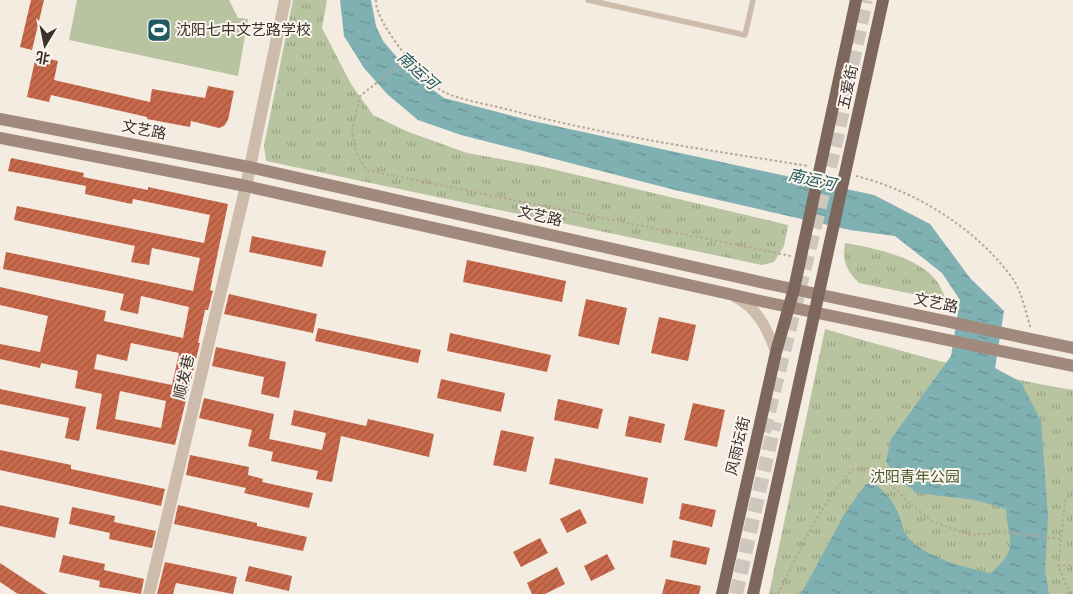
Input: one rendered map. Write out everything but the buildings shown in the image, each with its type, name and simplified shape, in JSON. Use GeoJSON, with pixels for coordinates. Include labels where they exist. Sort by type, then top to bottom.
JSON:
{"type":"FeatureCollection","features":[{"type":"Feature","properties":{"kind":"main road","name":"五爱街"},"geometry":{"type":"LineString","coordinates":[[804,238],[856,0]]}},
{"type":"Feature","properties":{"kind":"main road","name":"五爱街"},"geometry":{"type":"LineString","coordinates":[[813,313],[845,177],[883,0]]}},
{"type":"Feature","properties":{"kind":"main road","name":"文艺路"},"geometry":{"type":"LineString","coordinates":[[0,119],[249,168],[794,289],[1073,348]]}},
{"type":"Feature","properties":{"kind":"main road"},"geometry":{"type":"LineString","coordinates":[[0,138],[246,186],[813,313],[1073,366]]}},
{"type":"Feature","properties":{"kind":"main road","name":"风雨坛街"},"geometry":{"type":"LineString","coordinates":[[722,594],[776,352],[794,289],[804,238]]}},
{"type":"Feature","properties":{"kind":"main road"},"geometry":{"type":"LineString","coordinates":[[753,594],[813,313]]}},
{"type":"Feature","properties":{"kind":"street","name":"顺发巷"},"geometry":{"type":"LineString","coordinates":[[149,594],[246,186],[285,0]]}},
{"type":"Feature","properties":{"kind":"street"},"geometry":{"type":"LineString","coordinates":[[730,294],[755,311],[766,328],[776,352]]}},
{"type":"Feature","properties":{"kind":"lane"},"geometry":{"type":"LineString","coordinates":[[588,0],[745,35],[753,0]]}},
{"type":"Feature","properties":{"kind":"path"},"geometry":{"type":"LineString","coordinates":[[376,0],[375,7],[390,36],[408,58],[443,92],[546,120],[818,172]]}},
{"type":"Feature","properties":{"kind":"path"},"geometry":{"type":"LineString","coordinates":[[408,58],[360,96],[352,129],[356,152],[366,170],[799,258]]}},
{"type":"Feature","properties":{"kind":"path"},"geometry":{"type":"LineString","coordinates":[[845,177],[883,183],[936,209],[980,242],[1014,280],[1033,339]]}},
{"type":"Feature","properties":{"kind":"path"},"geometry":{"type":"LineString","coordinates":[[778,594],[818,516],[840,483],[853,470],[875,468],[908,502],[932,521],[970,535],[1008,532],[1060,539]]}},
{"type":"Feature","properties":{"kind":"path"},"geometry":{"type":"LineString","coordinates":[[1070,594],[1058,566],[1064,501],[1073,492]]}},
{"type":"Feature","properties":{"kind":"path"},"geometry":{"type":"LineString","coordinates":[[1058,566],[1073,565]]}},
{"type":"Feature","properties":{"kind":"green space","name":"沈阳七中文艺路学校"},"geometry":{"type":"Polygon","coordinates":[[[77,0],[229,0],[238,18],[248,19],[238,76],[69,40],[77,0]]]}},
{"type":"Feature","properties":{"kind":"green space"},"geometry":{"type":"Polygon","coordinates":[[[293,0],[327,0],[322,28],[351,84],[373,115],[406,131],[467,153],[539,166],[788,225],[784,246],[774,262],[762,265],[266,161],[264,146],[293,0]]]}},
{"type":"Feature","properties":{"kind":"green space"},"geometry":{"type":"Polygon","coordinates":[[[845,243],[883,251],[920,266],[938,283],[947,301],[859,283],[846,265],[844,255],[845,243]]]}},
{"type":"Feature","properties":{"kind":"green space","name":"沈阳青年公园"},"geometry":{"type":"Polygon","coordinates":[[[825,329],[979,371],[1073,390],[1073,594],[769,594],[825,329]]]}},
{"type":"Feature","properties":{"kind":"water"},"geometry":{"type":"Polygon","coordinates":[[[340,0],[371,0],[376,26],[383,41],[411,74],[444,98],[528,120],[874,195],[930,224],[970,278],[1004,311],[995,368],[1021,382],[1041,421],[1048,517],[1045,570],[1049,594],[801,594],[845,513],[866,484],[875,484],[883,491],[896,508],[907,536],[923,550],[934,556],[958,565],[991,573],[1006,557],[1009,550],[1010,537],[1006,509],[975,500],[916,493],[894,474],[886,461],[891,439],[951,356],[960,300],[942,273],[895,236],[850,230],[675,190],[461,135],[418,120],[387,94],[364,68],[344,36],[340,0]]]}},
{"type":"Feature","properties":{"kind":"tunnel"},"geometry":{"type":"LineString","coordinates":[[764,432],[837,138],[866,0]]}},
{"type":"Feature","properties":{"kind":"tunnel"},"geometry":{"type":"LineString","coordinates":[[736,594],[775,422]]}},
{"type":"Feature","properties":{"kind":"place","name":"沈阳七中文艺路学校"},"geometry":{"type":"Point","coordinates":[159,30]}},
{"type":"Feature","properties":{"kind":"water label","name":"南运河"},"geometry":{"type":"Point","coordinates":[418,70]}},
{"type":"Feature","properties":{"kind":"water label","name":"南运河"},"geometry":{"type":"Point","coordinates":[812,179]}}]}
